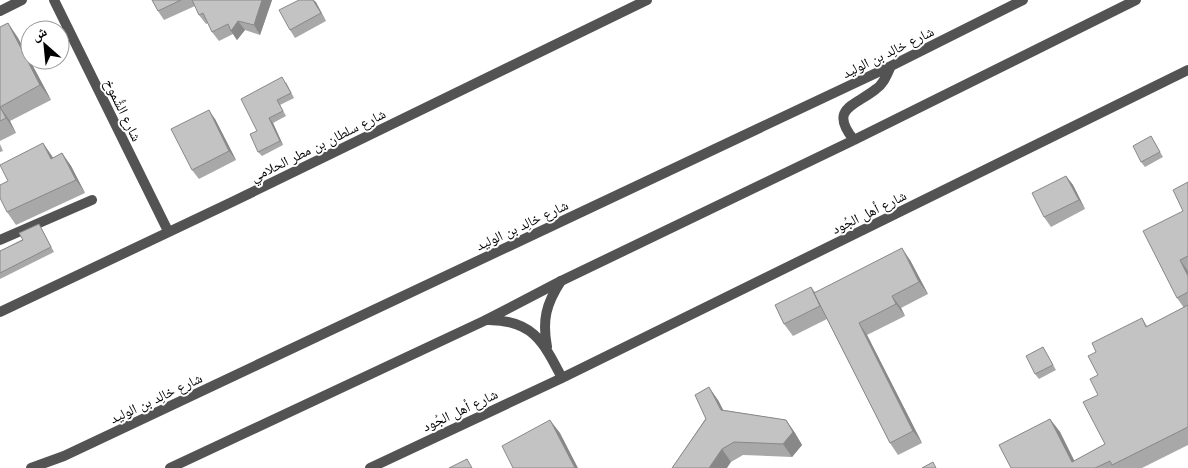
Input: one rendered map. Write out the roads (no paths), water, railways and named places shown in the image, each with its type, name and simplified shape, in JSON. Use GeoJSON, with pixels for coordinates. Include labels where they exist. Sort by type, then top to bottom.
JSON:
{"type":"FeatureCollection","features":[{"type":"Feature","properties":{"kind":"street"},"geometry":{"type":"LineString","coordinates":[[0,10],[22,0]]}},
{"type":"Feature","properties":{"kind":"street","name":"شارع الشُّموخ"},"geometry":{"type":"LineString","coordinates":[[54,0],[168,231]]}},
{"type":"Feature","properties":{"kind":"street","name":"شارع سلطان بن مطر الحلامي"},"geometry":{"type":"LineString","coordinates":[[0,312],[232,202],[647,0]]}},
{"type":"Feature","properties":{"kind":"street","name":"شارع خالِد بن الوليد"},"geometry":{"type":"LineString","coordinates":[[30,468],[64,456],[891,66],[1023,0]]}},
{"type":"Feature","properties":{"kind":"street"},"geometry":{"type":"LineString","coordinates":[[170,468],[486,320],[561,281],[854,140],[1136,0]]}},
{"type":"Feature","properties":{"kind":"street"},"geometry":{"type":"LineString","coordinates":[[854,140],[842,122],[844,113],[849,106],[878,88],[886,78],[891,66]]}},
{"type":"Feature","properties":{"kind":"street","name":"شارع أهل الجُود"},"geometry":{"type":"LineString","coordinates":[[370,468],[562,378],[1188,70]]}},
{"type":"Feature","properties":{"kind":"street"},"geometry":{"type":"LineString","coordinates":[[0,240],[92,200]]}},
{"type":"Feature","properties":{"kind":"street"},"geometry":{"type":"LineString","coordinates":[[547,348],[544,330],[546,313],[551,296],[561,281]]}},
{"type":"Feature","properties":{"kind":"street"},"geometry":{"type":"LineString","coordinates":[[486,320],[500,320],[520,326],[538,337],[547,348],[562,378]]}}]}
